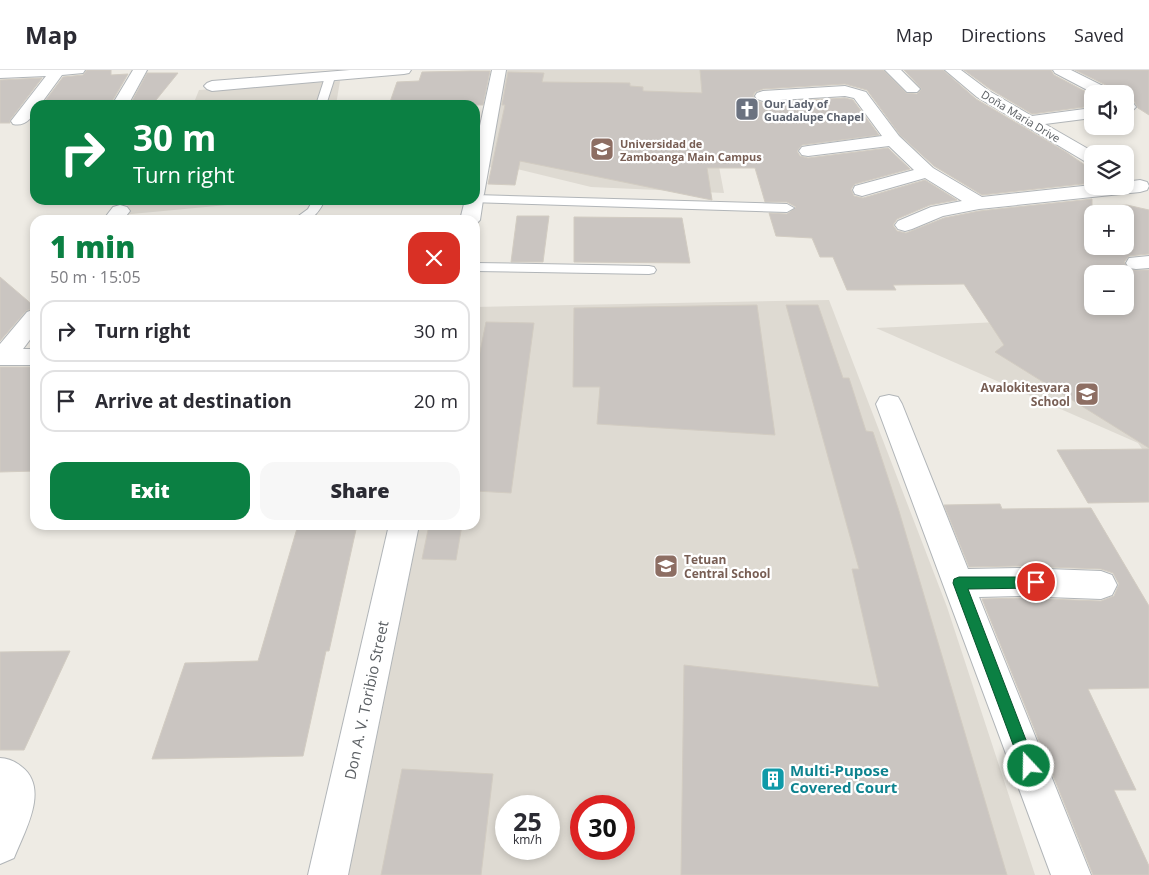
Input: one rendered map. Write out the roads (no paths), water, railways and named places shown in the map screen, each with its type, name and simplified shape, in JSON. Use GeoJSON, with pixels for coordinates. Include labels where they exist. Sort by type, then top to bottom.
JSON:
{"type":"FeatureCollection","features":[{"type":"Feature","properties":{"kind":"street"},"geometry":{"type":"LineString","coordinates":[[0,74],[78,70]]}},
{"type":"Feature","properties":{"kind":"street"},"geometry":{"type":"LineString","coordinates":[[123,100],[140,70]]}},
{"type":"Feature","properties":{"kind":"street"},"geometry":{"type":"LineString","coordinates":[[212,86],[404,70]]}},
{"type":"Feature","properties":{"kind":"street"},"geometry":{"type":"LineString","coordinates":[[480,168],[499,70]]}},
{"type":"Feature","properties":{"kind":"street"},"geometry":{"type":"LineString","coordinates":[[892,70],[912,89]]}},
{"type":"Feature","properties":{"kind":"street","name":"Doña Maria Drive"},"geometry":{"type":"LineString","coordinates":[[952,70],[968,83],[1028,121],[1084,153]]}},
{"type":"Feature","properties":{"kind":"street"},"geometry":{"type":"LineString","coordinates":[[1060,70],[1089,85]]}},
{"type":"Feature","properties":{"kind":"street"},"geometry":{"type":"LineString","coordinates":[[35,100],[58,71]]}},
{"type":"Feature","properties":{"kind":"street"},"geometry":{"type":"LineString","coordinates":[[763,96],[845,91],[860,95],[893,140],[927,172],[979,203]]}},
{"type":"Feature","properties":{"kind":"street"},"geometry":{"type":"LineString","coordinates":[[19,121],[30,107]]}},
{"type":"Feature","properties":{"kind":"street"},"geometry":{"type":"LineString","coordinates":[[1028,121],[1084,114]]}},
{"type":"Feature","properties":{"kind":"street"},"geometry":{"type":"LineString","coordinates":[[808,150],[893,140]]}},
{"type":"Feature","properties":{"kind":"street"},"geometry":{"type":"LineString","coordinates":[[862,190],[927,172]]}},
{"type":"Feature","properties":{"kind":"street"},"geometry":{"type":"LineString","coordinates":[[905,225],[938,211],[979,203],[1138,184]]}},
{"type":"Feature","properties":{"kind":"street"},"geometry":{"type":"LineString","coordinates":[[1,357],[30,322]]}},
{"type":"Feature","properties":{"kind":"street"},"geometry":{"type":"LineString","coordinates":[[1,357],[30,357]]}},
{"type":"Feature","properties":{"kind":"street"},"geometry":{"type":"LineString","coordinates":[[889,404],[1071,875]]}},
{"type":"Feature","properties":{"kind":"street","name":"Don A. V. Toribio Street"},"geometry":{"type":"LineString","coordinates":[[328,875],[403,530]]}},
{"type":"Feature","properties":{"kind":"street"},"geometry":{"type":"LineString","coordinates":[[959,583],[1020,582],[1100,585]]}},
{"type":"Feature","properties":{"kind":"street"},"geometry":{"type":"LineString","coordinates":[[0,777],[5,777],[15,785],[16,802],[0,844]]}},
{"type":"Feature","properties":{"kind":"lane"},"geometry":{"type":"LineString","coordinates":[[322,100],[330,76]]}},
{"type":"Feature","properties":{"kind":"lane"},"geometry":{"type":"LineString","coordinates":[[480,199],[787,208]]}},
{"type":"Feature","properties":{"kind":"lane"},"geometry":{"type":"LineString","coordinates":[[307,215],[313,211],[316,205]]}},
{"type":"Feature","properties":{"kind":"lane"},"geometry":{"type":"LineString","coordinates":[[480,267],[649,270]]}},
{"type":"Feature","properties":{"kind":"place","name":"Our Lady of Guadalupe Chapel"},"geometry":{"type":"Point","coordinates":[747,109]}},
{"type":"Feature","properties":{"kind":"place","name":"Universidad de Zamboanga Main Campus"},"geometry":{"type":"Point","coordinates":[602,149]}},
{"type":"Feature","properties":{"kind":"place","name":"Avalokitesvara School"},"geometry":{"type":"Point","coordinates":[1087,394]}},
{"type":"Feature","properties":{"kind":"place","name":"Tetuan Central School"},"geometry":{"type":"Point","coordinates":[666,566]}},
{"type":"Feature","properties":{"kind":"place","name":"Multi-Pupose Covered Court"},"geometry":{"type":"Point","coordinates":[773,779]}}]}
